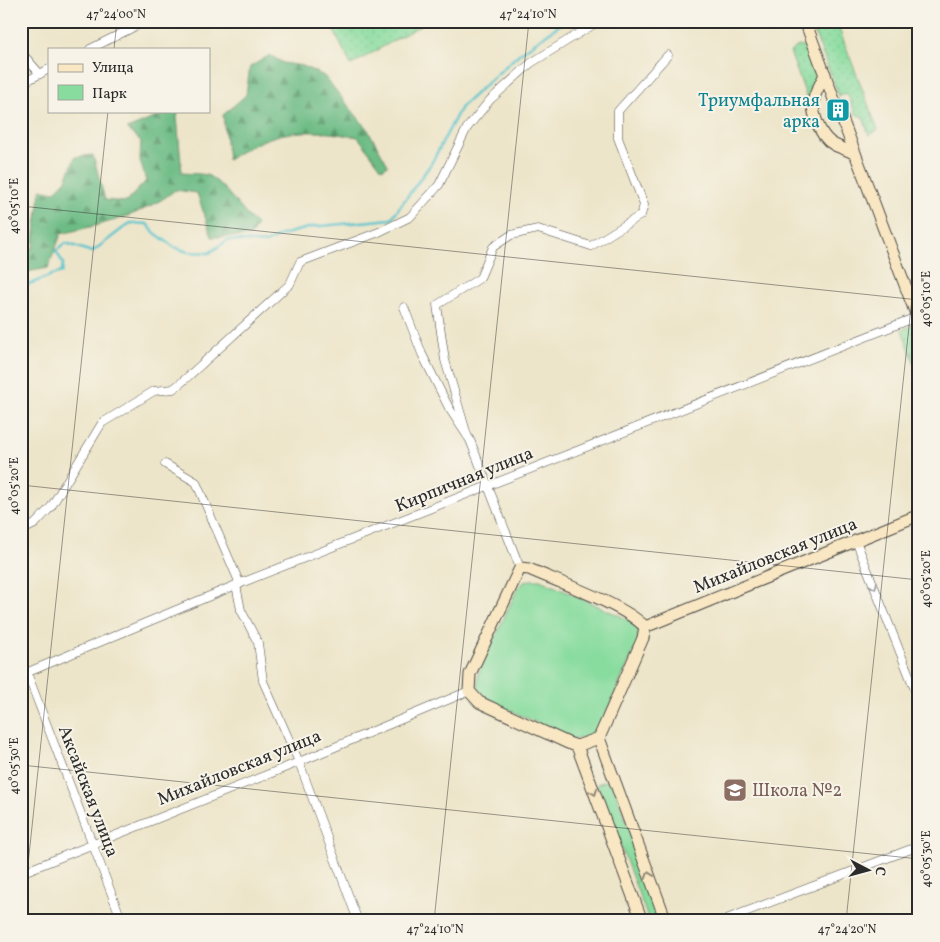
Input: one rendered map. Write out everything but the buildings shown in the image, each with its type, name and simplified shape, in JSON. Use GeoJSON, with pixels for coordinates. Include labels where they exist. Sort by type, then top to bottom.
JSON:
{"type":"FeatureCollection","features":[{"type":"Feature","properties":{"kind":"street"},"geometry":{"type":"LineString","coordinates":[[92,48],[146,21]]}},
{"type":"Feature","properties":{"kind":"street"},"geometry":{"type":"LineString","coordinates":[[21,531],[35,524],[50,507],[102,423],[154,391],[173,389],[182,382],[290,284],[300,262],[379,232],[410,217],[439,185],[467,128],[490,100],[531,63],[599,21]]}},
{"type":"Feature","properties":{"kind":"street"},"geometry":{"type":"LineString","coordinates":[[805,21],[918,318]]}},
{"type":"Feature","properties":{"kind":"street"},"geometry":{"type":"LineString","coordinates":[[21,52],[40,74]]}},
{"type":"Feature","properties":{"kind":"street"},"geometry":{"type":"LineString","coordinates":[[599,738],[577,746],[479,702],[469,691],[470,674],[520,568],[467,435],[445,360],[437,305],[480,278],[493,247],[511,235],[538,229],[592,246],[641,215],[644,206],[618,138],[618,111],[668,55]]}},
{"type":"Feature","properties":{"kind":"street"},"geometry":{"type":"LineString","coordinates":[[21,84],[48,70]]}},
{"type":"Feature","properties":{"kind":"street"},"geometry":{"type":"LineString","coordinates":[[825,74],[822,84],[815,94],[812,106],[819,126],[832,144],[855,154]]}},
{"type":"Feature","properties":{"kind":"street"},"geometry":{"type":"LineString","coordinates":[[404,308],[422,354],[449,408],[467,435]]}},
{"type":"Feature","properties":{"kind":"street","name":"Кирпичная улица"},"geometry":{"type":"LineString","coordinates":[[24,674],[238,584],[918,318]]}},
{"type":"Feature","properties":{"kind":"street"},"geometry":{"type":"LineString","coordinates":[[165,464],[196,482],[238,584],[241,610],[258,643],[263,681],[299,762],[358,921]]}},
{"type":"Feature","properties":{"kind":"street","name":"Михайловская улица"},"geometry":{"type":"LineString","coordinates":[[645,626],[919,515]]}},
{"type":"Feature","properties":{"kind":"street"},"geometry":{"type":"LineString","coordinates":[[856,541],[919,700]]}},
{"type":"Feature","properties":{"kind":"street"},"geometry":{"type":"LineString","coordinates":[[520,568],[529,570],[615,607],[637,618],[645,626],[643,638],[599,738],[666,921]]}},
{"type":"Feature","properties":{"kind":"street","name":"Аксайская улица"},"geometry":{"type":"LineString","coordinates":[[24,674],[122,921]]}},
{"type":"Feature","properties":{"kind":"street","name":"Михайловская улица"},"geometry":{"type":"LineString","coordinates":[[21,873],[299,762],[469,691]]}},
{"type":"Feature","properties":{"kind":"street"},"geometry":{"type":"LineString","coordinates":[[577,746],[642,921]]}},
{"type":"Feature","properties":{"kind":"street"},"geometry":{"type":"LineString","coordinates":[[721,921],[919,846]]}},
{"type":"Feature","properties":{"kind":"green space"},"geometry":{"type":"Polygon","coordinates":[[[329,21],[428,21],[351,65],[329,21]]]}},
{"type":"Feature","properties":{"kind":"green space"},"geometry":{"type":"Polygon","coordinates":[[[810,21],[836,21],[878,130],[869,135],[863,117],[856,114],[847,93],[839,96],[810,21]]]}},
{"type":"Feature","properties":{"kind":"green space"},"geometry":{"type":"Polygon","coordinates":[[[798,46],[806,50],[817,76],[808,101],[790,52],[798,46]]]}},
{"type":"Feature","properties":{"kind":"green space"},"geometry":{"type":"Polygon","coordinates":[[[270,55],[283,63],[303,66],[324,76],[368,130],[388,165],[382,169],[358,137],[321,132],[290,133],[275,136],[245,149],[228,160],[223,115],[246,95],[250,67],[270,55]]]}},
{"type":"Feature","properties":{"kind":"green space"},"geometry":{"type":"Polygon","coordinates":[[[179,112],[177,117],[182,173],[206,175],[216,181],[257,224],[251,236],[212,237],[197,193],[175,190],[149,207],[135,213],[106,223],[61,234],[48,268],[21,273],[21,251],[33,248],[41,189],[54,192],[66,180],[75,157],[93,155],[105,200],[126,202],[146,181],[140,160],[141,141],[127,129],[164,114],[179,112]]]}},
{"type":"Feature","properties":{"kind":"green space"},"geometry":{"type":"Polygon","coordinates":[[[914,325],[919,338],[919,375],[902,330],[914,325]]]}},
{"type":"Feature","properties":{"kind":"green space"},"geometry":{"type":"Polygon","coordinates":[[[540,580],[629,620],[638,630],[638,642],[599,729],[590,737],[571,739],[484,698],[478,688],[478,674],[517,590],[524,582],[540,580]]]}},
{"type":"Feature","properties":{"kind":"green space"},"geometry":{"type":"Polygon","coordinates":[[[611,779],[662,921],[649,921],[597,784],[611,779]]]}},
{"type":"Feature","properties":{"kind":"waterway"},"geometry":{"type":"LineString","coordinates":[[21,286],[62,272],[63,263],[56,251],[66,243],[92,252],[130,223],[147,224],[155,233],[174,247],[188,252],[209,253],[228,240],[266,243],[281,235],[312,227],[391,219],[431,164],[461,107],[519,54],[565,21]]}},
{"type":"Feature","properties":{"kind":"place","name":"Триумфальная арка"},"geometry":{"type":"Point","coordinates":[838,110]}},
{"type":"Feature","properties":{"kind":"place","name":"Школа №2"},"geometry":{"type":"Point","coordinates":[735,790]}}]}
